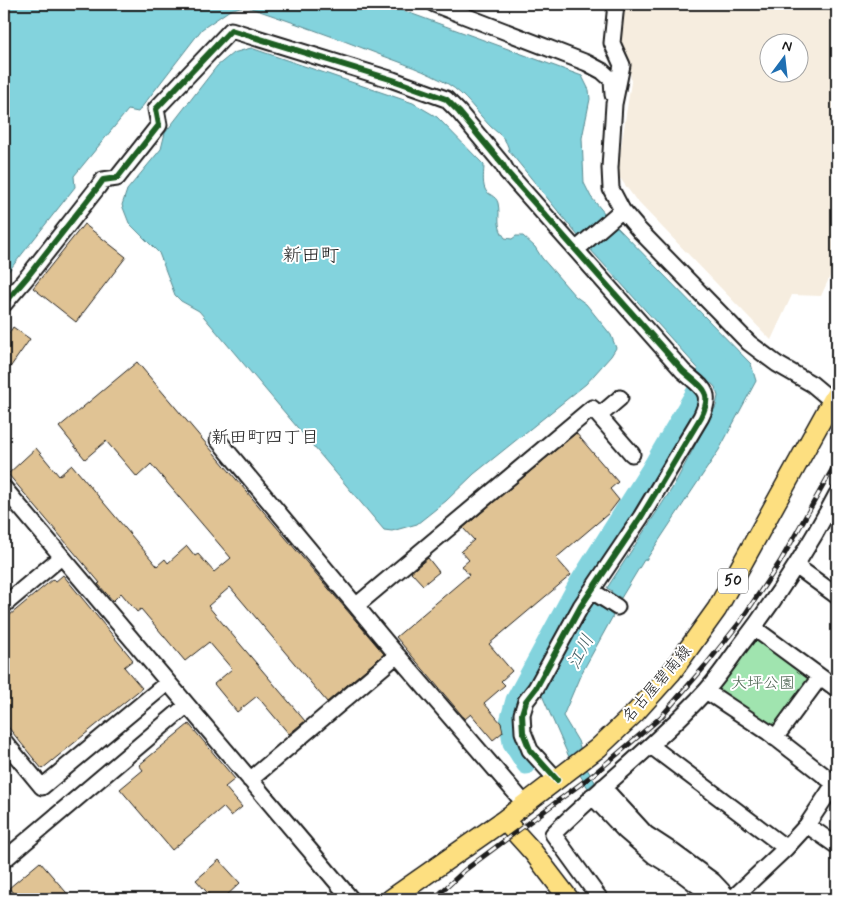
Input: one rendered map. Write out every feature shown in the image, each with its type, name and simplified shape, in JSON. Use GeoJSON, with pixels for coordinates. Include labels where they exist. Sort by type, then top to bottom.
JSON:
{"type":"FeatureCollection","features":[{"type":"Feature","properties":{"kind":"main road","name":"名古屋碧南線"},"geometry":{"type":"LineString","coordinates":[[391,899],[504,820],[598,748],[636,712],[671,674],[717,610],[836,399]]}},
{"type":"Feature","properties":{"kind":"main road"},"geometry":{"type":"LineString","coordinates":[[504,820],[570,898]]}},
{"type":"Feature","properties":{"kind":"street"},"geometry":{"type":"LineString","coordinates":[[434,4],[594,67],[612,80],[614,104]]}},
{"type":"Feature","properties":{"kind":"street"},"geometry":{"type":"LineString","coordinates":[[616,4],[612,43],[622,64],[614,104],[610,168],[611,189],[619,213],[639,230],[750,344],[777,364],[836,399]]}},
{"type":"Feature","properties":{"kind":"street"},"geometry":{"type":"LineString","coordinates":[[4,304],[103,180],[117,178],[159,125],[156,110],[231,30],[385,77],[446,99],[508,172],[580,247],[683,371],[705,390],[707,398],[705,408],[642,517],[581,606],[536,688],[526,701],[522,714],[522,732],[530,750],[557,779]]}},
{"type":"Feature","properties":{"kind":"street"},"geometry":{"type":"LineString","coordinates":[[580,247],[619,213]]}},
{"type":"Feature","properties":{"kind":"street"},"geometry":{"type":"LineString","coordinates":[[599,416],[620,398]]}},
{"type":"Feature","properties":{"kind":"street"},"geometry":{"type":"LineString","coordinates":[[357,605],[592,408],[632,454]]}},
{"type":"Feature","properties":{"kind":"street"},"geometry":{"type":"LineString","coordinates":[[218,440],[397,655],[525,804]]}},
{"type":"Feature","properties":{"kind":"street"},"geometry":{"type":"LineString","coordinates":[[4,488],[186,706],[351,899]]}},
{"type":"Feature","properties":{"kind":"street"},"geometry":{"type":"LineString","coordinates":[[600,899],[553,834],[597,792],[651,746],[706,691],[754,628],[796,566],[837,497]]}},
{"type":"Feature","properties":{"kind":"street"},"geometry":{"type":"LineString","coordinates":[[4,605],[62,556]]}},
{"type":"Feature","properties":{"kind":"street"},"geometry":{"type":"LineString","coordinates":[[796,566],[837,596]]}},
{"type":"Feature","properties":{"kind":"street"},"geometry":{"type":"LineString","coordinates":[[592,591],[617,608]]}},
{"type":"Feature","properties":{"kind":"street"},"geometry":{"type":"LineString","coordinates":[[754,628],[837,689]]}},
{"type":"Feature","properties":{"kind":"street"},"geometry":{"type":"LineString","coordinates":[[250,780],[397,655]]}},
{"type":"Feature","properties":{"kind":"street"},"geometry":{"type":"LineString","coordinates":[[775,738],[820,676]]}},
{"type":"Feature","properties":{"kind":"street"},"geometry":{"type":"LineString","coordinates":[[4,741],[42,787],[167,683]]}},
{"type":"Feature","properties":{"kind":"street"},"geometry":{"type":"LineString","coordinates":[[597,792],[646,834],[713,881],[731,899],[786,848],[807,825],[836,782],[706,691]]}},
{"type":"Feature","properties":{"kind":"street"},"geometry":{"type":"LineString","coordinates":[[4,860],[186,706]]}},
{"type":"Feature","properties":{"kind":"street"},"geometry":{"type":"LineString","coordinates":[[651,746],[786,848]]}},
{"type":"Feature","properties":{"kind":"street"},"geometry":{"type":"LineString","coordinates":[[597,792],[625,831],[654,856],[677,870],[710,895],[712,899]]}},
{"type":"Feature","properties":{"kind":"street"},"geometry":{"type":"LineString","coordinates":[[807,825],[837,846]]}},
{"type":"Feature","properties":{"kind":"shaded area"},"geometry":{"type":"Polygon","coordinates":[[[616,4],[837,4],[837,261],[821,296],[792,295],[771,340],[636,200],[617,174],[631,82],[630,70],[619,66],[616,4]]]}},
{"type":"Feature","properties":{"kind":"green space","name":"大坪公園"},"geometry":{"type":"Polygon","coordinates":[[[755,637],[811,677],[772,731],[715,690],[755,637]]]}},
{"type":"Feature","properties":{"kind":"water","name":"江川"},"geometry":{"type":"Polygon","coordinates":[[[4,4],[385,4],[582,76],[589,90],[590,99],[582,138],[584,183],[591,197],[605,214],[597,222],[609,232],[616,226],[751,364],[756,381],[719,450],[646,560],[644,560],[621,598],[618,596],[607,611],[613,616],[580,676],[563,716],[578,741],[587,769],[595,782],[588,788],[569,757],[541,693],[592,602],[601,608],[612,591],[607,588],[673,487],[716,406],[718,396],[715,387],[589,248],[597,241],[589,229],[579,237],[509,151],[507,143],[503,138],[454,88],[414,67],[248,7],[230,10],[202,29],[138,112],[128,110],[74,176],[75,187],[4,277],[4,4]]]}},
{"type":"Feature","properties":{"kind":"water"},"geometry":{"type":"Polygon","coordinates":[[[251,48],[413,103],[437,117],[484,165],[484,186],[486,191],[497,200],[499,225],[505,238],[512,239],[516,236],[523,236],[535,247],[542,258],[575,296],[586,304],[611,335],[616,348],[586,384],[474,474],[446,501],[417,524],[392,531],[384,530],[199,311],[181,301],[175,295],[159,253],[129,223],[122,205],[127,190],[161,149],[165,133],[217,66],[233,53],[251,48]]]}},
{"type":"Feature","properties":{"kind":"building"},"geometry":{"type":"Polygon","coordinates":[[[84,224],[126,257],[76,322],[33,288],[84,224]]]}},
{"type":"Feature","properties":{"kind":"building"},"geometry":{"type":"Polygon","coordinates":[[[13,327],[30,339],[4,376],[4,341],[13,327]]]}},
{"type":"Feature","properties":{"kind":"building"},"geometry":{"type":"Polygon","coordinates":[[[137,362],[384,654],[327,702],[230,587],[208,606],[305,721],[289,734],[257,696],[237,712],[214,684],[232,669],[209,642],[185,661],[141,609],[137,612],[121,593],[113,601],[8,474],[36,448],[59,476],[72,465],[157,566],[165,559],[168,563],[187,546],[195,556],[198,554],[214,572],[231,558],[151,464],[137,477],[106,441],[85,459],[59,427],[137,362]]]}},
{"type":"Feature","properties":{"kind":"building"},"geometry":{"type":"Polygon","coordinates":[[[576,433],[618,482],[610,489],[619,500],[609,513],[556,558],[571,575],[489,644],[512,671],[501,681],[505,685],[484,703],[501,723],[503,732],[493,740],[471,714],[465,719],[396,637],[469,575],[462,566],[469,560],[461,551],[474,540],[463,528],[576,433]]]}},
{"type":"Feature","properties":{"kind":"building"},"geometry":{"type":"Polygon","coordinates":[[[428,558],[439,572],[423,585],[411,572],[428,558]]]}},
{"type":"Feature","properties":{"kind":"building"},"geometry":{"type":"Polygon","coordinates":[[[63,575],[133,660],[124,667],[142,688],[42,769],[4,722],[4,620],[53,579],[55,582],[63,575]]]}},
{"type":"Feature","properties":{"kind":"building"},"geometry":{"type":"Polygon","coordinates":[[[189,724],[235,779],[225,787],[242,807],[231,816],[223,807],[172,850],[120,789],[143,770],[139,765],[189,724]]]}},
{"type":"Feature","properties":{"kind":"building"},"geometry":{"type":"Polygon","coordinates":[[[219,860],[240,883],[223,899],[213,899],[196,880],[219,860]]]}},
{"type":"Feature","properties":{"kind":"building"},"geometry":{"type":"Polygon","coordinates":[[[40,862],[72,899],[18,899],[9,888],[40,862]]]}},
{"type":"Feature","properties":{"kind":"waterway"},"geometry":{"type":"LineString","coordinates":[[526,765],[512,743],[509,722],[515,700],[579,582],[650,470],[716,357]]}},
{"type":"Feature","properties":{"kind":"railway"},"geometry":{"type":"LineString","coordinates":[[434,899],[465,870],[594,774],[661,717],[740,622],[780,562],[837,461]]}},
{"type":"Feature","properties":{"kind":"cycle path"},"geometry":{"type":"LineString","coordinates":[[4,304],[103,180],[117,178],[159,125],[156,109],[231,30],[393,80],[446,99],[459,112],[507,172],[683,371],[700,386],[706,396],[705,408],[701,417],[641,517],[581,606],[536,688],[526,701],[522,714],[523,732],[530,750],[557,780]]}},
{"type":"Feature","properties":{"kind":"district","name":"新田町"},"geometry":{"type":"Point","coordinates":[311,255]}},
{"type":"Feature","properties":{"kind":"district","name":"新田町四丁目"},"geometry":{"type":"Point","coordinates":[265,438]}}]}
